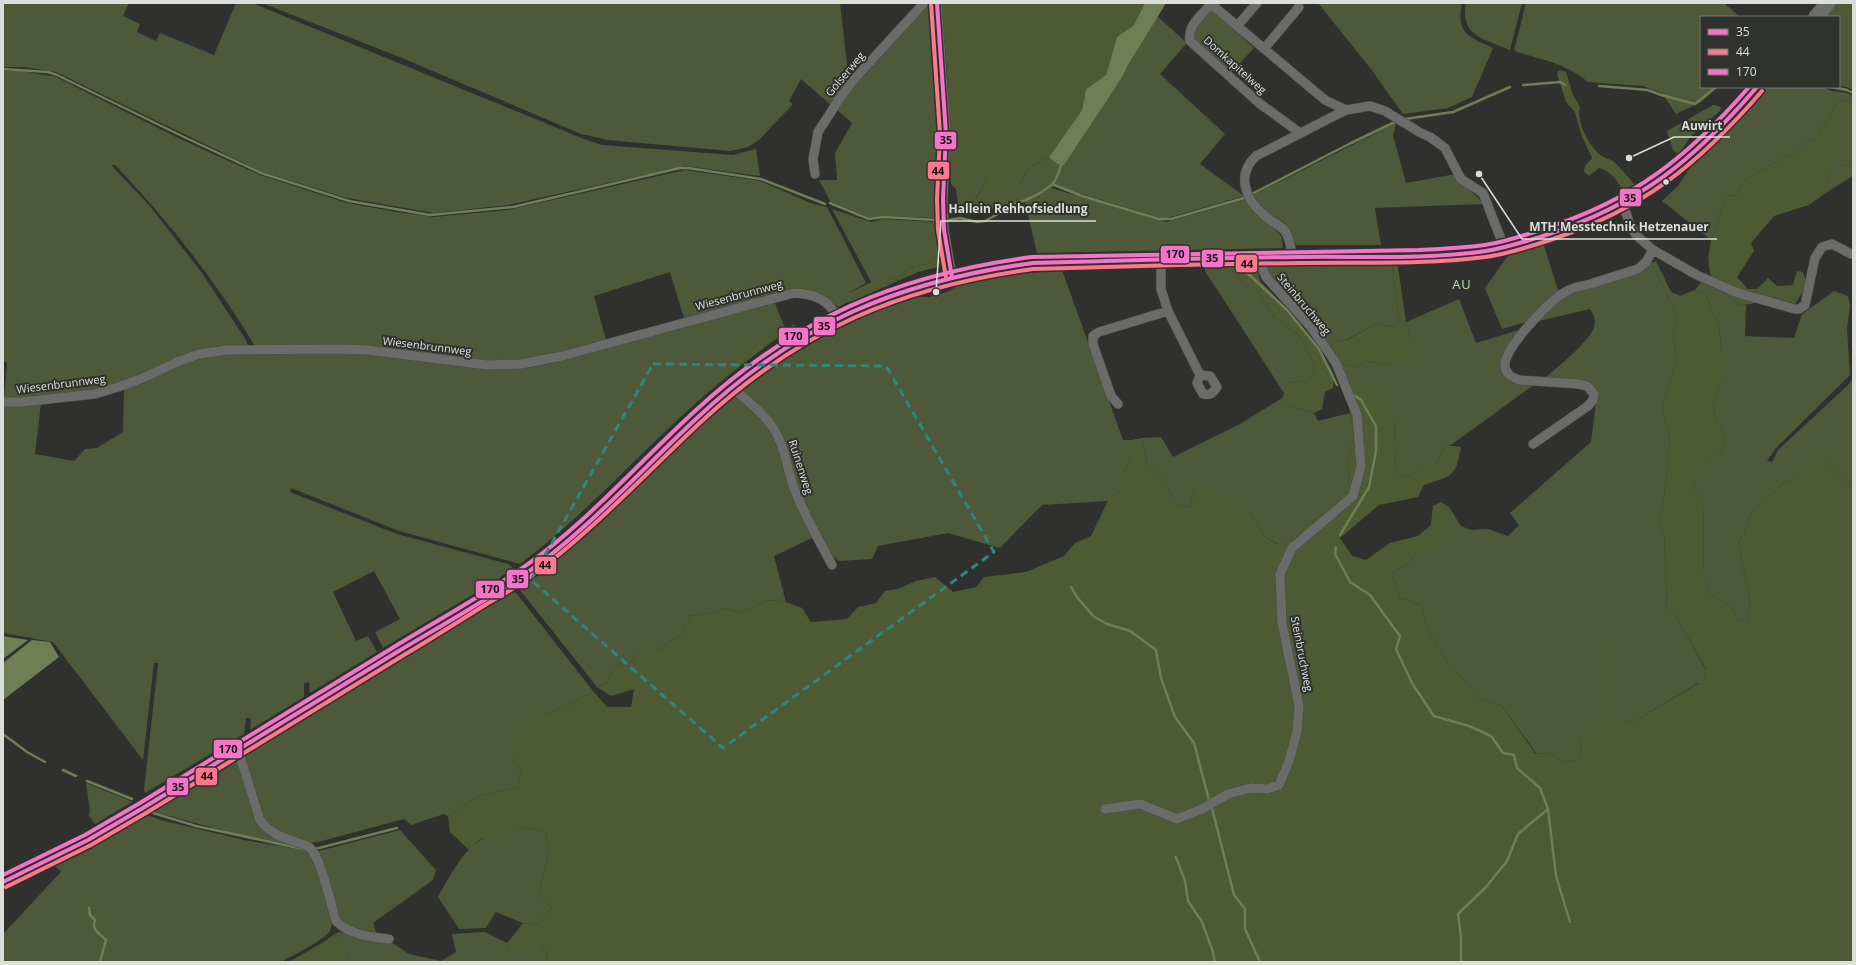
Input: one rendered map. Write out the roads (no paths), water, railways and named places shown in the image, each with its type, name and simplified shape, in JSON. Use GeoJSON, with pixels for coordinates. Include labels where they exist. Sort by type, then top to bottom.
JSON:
{"type":"FeatureCollection","features":[{"type":"Feature","properties":{"kind":"main road"},"geometry":{"type":"LineString","coordinates":[[1817,16],[1828,3]]}},
{"type":"Feature","properties":{"kind":"main road"},"geometry":{"type":"LineString","coordinates":[[3,882],[88,840],[482,601],[530,570],[569,540],[598,514],[731,387],[780,350],[837,318],[877,300],[952,277],[985,269],[1033,263],[1161,265],[1261,262],[1292,257],[1435,255],[1504,247],[1568,229],[1623,204],[1647,190],[1681,165],[1725,124],[1756,88]]}},
{"type":"Feature","properties":{"kind":"street","name":"Golserweg"},"geometry":{"type":"LineString","coordinates":[[815,174],[813,159],[818,132],[840,98],[856,77],[924,3]]}},
{"type":"Feature","properties":{"kind":"street"},"geometry":{"type":"LineString","coordinates":[[937,3],[946,134],[943,199],[944,230],[952,277]]}},
{"type":"Feature","properties":{"kind":"street"},"geometry":{"type":"LineString","coordinates":[[1211,3],[1325,100],[1346,110]]}},
{"type":"Feature","properties":{"kind":"street","name":"Domkapitelweg"},"geometry":{"type":"LineString","coordinates":[[1211,3],[1190,28],[1188,33],[1190,41],[1258,103],[1300,133]]}},
{"type":"Feature","properties":{"kind":"street"},"geometry":{"type":"LineString","coordinates":[[1238,25],[1257,3]]}},
{"type":"Feature","properties":{"kind":"street"},"geometry":{"type":"LineString","coordinates":[[1264,49],[1299,7]]}},
{"type":"Feature","properties":{"kind":"street"},"geometry":{"type":"LineString","coordinates":[[1292,257],[1289,240],[1284,230],[1264,215],[1249,195],[1244,180],[1248,164],[1256,156],[1346,110],[1370,106],[1385,111],[1430,137],[1444,148],[1461,179],[1483,192],[1504,247]]}},
{"type":"Feature","properties":{"kind":"street"},"geometry":{"type":"LineString","coordinates":[[1623,204],[1629,222],[1636,235],[1653,250],[1697,275],[1738,293],[1795,309],[1799,309],[1805,305],[1815,258],[1822,248],[1832,244],[1850,254],[1853,254]]}},
{"type":"Feature","properties":{"kind":"street"},"geometry":{"type":"LineString","coordinates":[[1533,444],[1588,406],[1593,400],[1594,394],[1592,390],[1582,385],[1519,380],[1511,377],[1506,371],[1506,363],[1510,351],[1529,325],[1546,306],[1567,290],[1638,269],[1646,262],[1653,250]]}},
{"type":"Feature","properties":{"kind":"street","name":"Steinbruchweg"},"geometry":{"type":"LineString","coordinates":[[1105,809],[1140,804],[1177,819],[1202,809],[1228,794],[1251,788],[1267,789],[1279,785],[1289,761],[1297,732],[1299,706],[1282,623],[1280,574],[1292,548],[1353,496],[1361,466],[1360,442],[1357,416],[1336,363],[1310,326],[1272,286],[1261,262]]}},
{"type":"Feature","properties":{"kind":"street"},"geometry":{"type":"LineString","coordinates":[[1161,265],[1161,289],[1168,311],[1200,375]]}},
{"type":"Feature","properties":{"kind":"street","name":"Wiesenbrunnweg"},"geometry":{"type":"LineString","coordinates":[[3,402],[21,402],[95,394],[124,385],[177,362],[200,354],[227,350],[367,350],[487,365],[521,364],[562,356],[794,293],[817,296],[828,303],[837,318]]}},
{"type":"Feature","properties":{"kind":"street"},"geometry":{"type":"LineString","coordinates":[[1118,404],[1111,396],[1093,344],[1092,336],[1099,332],[1168,311]]}},
{"type":"Feature","properties":{"kind":"street","name":"Ruinenweg"},"geometry":{"type":"LineString","coordinates":[[731,387],[756,408],[776,433],[783,449],[793,487],[832,565]]}},
{"type":"Feature","properties":{"kind":"street"},"geometry":{"type":"LineString","coordinates":[[238,750],[260,820],[267,829],[275,835],[305,845],[312,849],[320,865],[336,921],[351,932],[389,939]]}},
{"type":"Feature","properties":{"kind":"waterway"},"geometry":{"type":"LineString","coordinates":[[3,69],[48,72],[57,75],[261,173],[349,201],[430,215],[513,207],[680,168],[761,179],[825,204]]}},
{"type":"Feature","properties":{"kind":"waterway"},"geometry":{"type":"LineString","coordinates":[[1523,85],[1560,82],[1565,85]]}},
{"type":"Feature","properties":{"kind":"waterway"},"geometry":{"type":"LineString","coordinates":[[1599,86],[1648,90],[1695,104],[1715,88]]}},
{"type":"Feature","properties":{"kind":"waterway"},"geometry":{"type":"LineString","coordinates":[[1405,119],[1453,112],[1510,87]]}},
{"type":"Feature","properties":{"kind":"waterway"},"geometry":{"type":"LineString","coordinates":[[1836,88],[1853,93]]}},
{"type":"Feature","properties":{"kind":"waterway"},"geometry":{"type":"LineString","coordinates":[[1052,184],[1082,196],[1159,219],[1171,219],[1244,198],[1397,121]]}},
{"type":"Feature","properties":{"kind":"waterway"},"geometry":{"type":"LineString","coordinates":[[949,220],[960,218],[977,222],[985,221],[998,214],[1000,206],[1020,202],[1036,195],[1048,187],[1056,179],[1062,163]]}},
{"type":"Feature","properties":{"kind":"waterway"},"geometry":{"type":"LineString","coordinates":[[830,203],[869,219],[883,217],[937,220]]}},
{"type":"Feature","properties":{"kind":"waterway"},"geometry":{"type":"LineString","coordinates":[[1242,268],[1287,310],[1319,349],[1337,385]]}},
{"type":"Feature","properties":{"kind":"waterway"},"geometry":{"type":"LineString","coordinates":[[1340,535],[1369,487],[1376,451],[1376,426],[1361,400],[1352,394]]}},
{"type":"Feature","properties":{"kind":"waterway"},"geometry":{"type":"LineString","coordinates":[[1336,547],[1335,554],[1350,582],[1370,595],[1400,636],[1396,649],[1412,683],[1434,716],[1469,726],[1491,736],[1503,753],[1514,755],[1517,768],[1540,788],[1548,809],[1556,876],[1570,922]]}},
{"type":"Feature","properties":{"kind":"waterway"},"geometry":{"type":"LineString","coordinates":[[1071,587],[1077,597],[1093,616],[1107,624],[1130,631],[1156,650],[1161,678],[1175,717],[1194,743],[1209,800]]}},
{"type":"Feature","properties":{"kind":"waterway"},"geometry":{"type":"LineString","coordinates":[[3,734],[27,752],[45,762]]}},
{"type":"Feature","properties":{"kind":"waterway"},"geometry":{"type":"LineString","coordinates":[[63,770],[76,776]]}},
{"type":"Feature","properties":{"kind":"waterway"},"geometry":{"type":"LineString","coordinates":[[87,781],[132,799]]}},
{"type":"Feature","properties":{"kind":"waterway"},"geometry":{"type":"LineString","coordinates":[[1212,808],[1234,895],[1245,909],[1245,929],[1260,962]]}},
{"type":"Feature","properties":{"kind":"waterway"},"geometry":{"type":"LineString","coordinates":[[1461,962],[1461,937],[1458,914],[1486,887],[1507,861],[1518,834],[1548,809]]}},
{"type":"Feature","properties":{"kind":"waterway"},"geometry":{"type":"LineString","coordinates":[[150,812],[196,826],[303,849]]}},
{"type":"Feature","properties":{"kind":"waterway"},"geometry":{"type":"LineString","coordinates":[[315,849],[397,828]]}},
{"type":"Feature","properties":{"kind":"waterway"},"geometry":{"type":"LineString","coordinates":[[1176,857],[1185,881],[1188,901],[1202,922],[1215,962]]}},
{"type":"Feature","properties":{"kind":"waterway"},"geometry":{"type":"LineString","coordinates":[[89,908],[90,915],[95,920],[95,929],[106,940],[100,962]]}},
{"type":"Feature","properties":{"kind":"place","name":"Auwirt"},"geometry":{"type":"Point","coordinates":[1629,158]}},
{"type":"Feature","properties":{"kind":"place","name":"MTH Messtechnik Hetzenauer"},"geometry":{"type":"Point","coordinates":[1479,174]}},
{"type":"Feature","properties":{"kind":"place","name":"Hallein Rehhofsiedlung"},"geometry":{"type":"Point","coordinates":[936,292]}},
{"type":"Feature","properties":{"kind":"district","name":"AU"},"geometry":{"type":"Point","coordinates":[1462,284]}}]}
